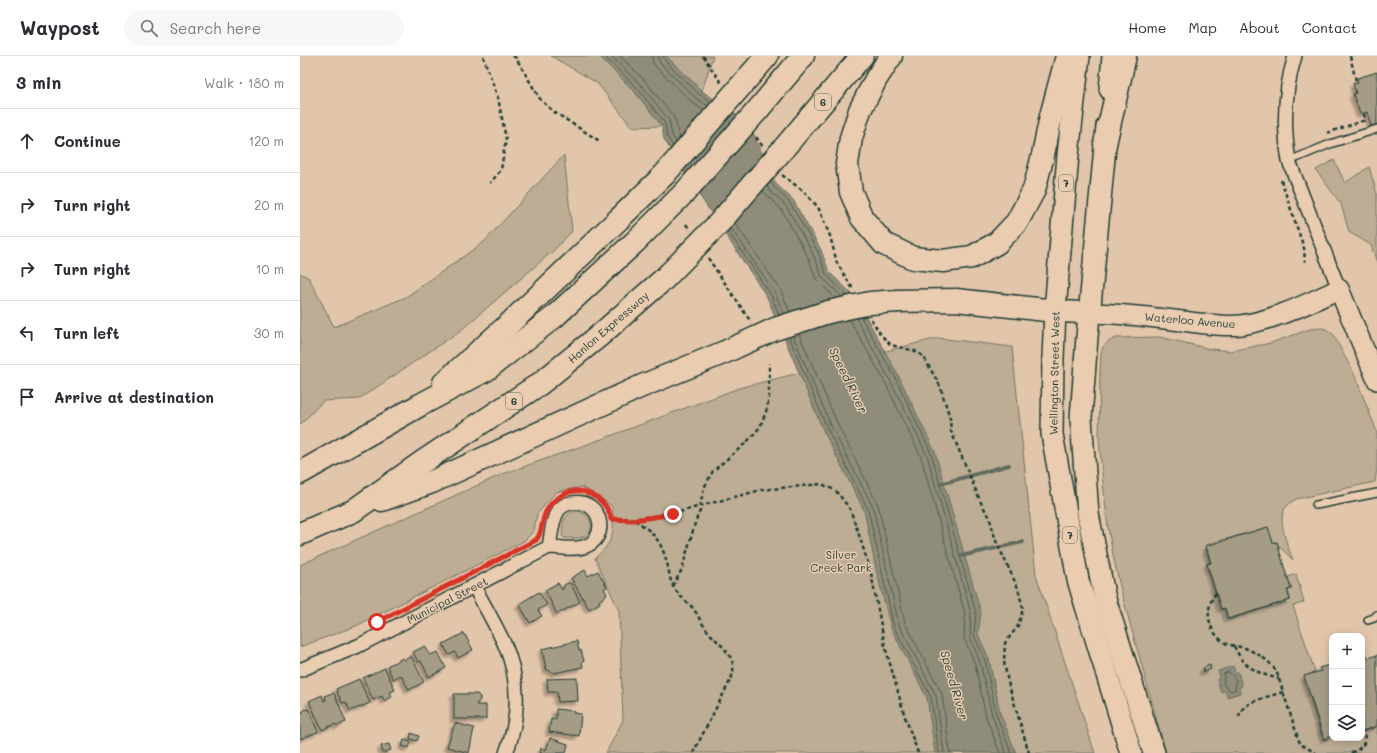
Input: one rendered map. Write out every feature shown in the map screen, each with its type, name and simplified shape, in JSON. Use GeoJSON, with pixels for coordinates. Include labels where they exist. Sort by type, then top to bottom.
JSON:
{"type":"FeatureCollection","features":[{"type":"Feature","properties":{"kind":"highway"},"geometry":{"type":"LineString","coordinates":[[420,405],[507,326],[664,174],[731,87],[766,56]]}},
{"type":"Feature","properties":{"kind":"highway"},"geometry":{"type":"LineString","coordinates":[[300,473],[420,405],[486,370],[554,317],[636,241],[754,121],[803,56]]}},
{"type":"Feature","properties":{"kind":"highway","name":"Hanlon Expressway"},"geometry":{"type":"LineString","coordinates":[[300,534],[353,511],[421,463],[541,383],[599,336],[665,278],[720,222],[775,149],[862,56]]}},
{"type":"Feature","properties":{"kind":"highway"},"geometry":{"type":"LineString","coordinates":[[891,56],[876,79],[860,110],[851,138],[847,164],[851,192],[862,218],[884,244],[913,258],[943,261],[972,257],[997,243],[1017,222],[1034,190],[1067,56]]}},
{"type":"Feature","properties":{"kind":"highway"},"geometry":{"type":"LineString","coordinates":[[1105,144],[1125,56]]}},
{"type":"Feature","properties":{"kind":"highway"},"geometry":{"type":"LineString","coordinates":[[353,511],[432,482],[642,386],[725,352],[775,329],[828,312],[870,303],[956,300],[1055,311]]}},
{"type":"Feature","properties":{"kind":"main road","name":"Wellington Street West"},"geometry":{"type":"LineString","coordinates":[[1079,56],[1068,155],[1055,311],[1052,434],[1078,580],[1131,753]]}},
{"type":"Feature","properties":{"kind":"main road"},"geometry":{"type":"LineString","coordinates":[[1105,144],[1113,56]]}},
{"type":"Feature","properties":{"kind":"main road","name":"7"},"geometry":{"type":"LineString","coordinates":[[1105,144],[1086,337],[1081,418],[1088,514],[1105,599],[1154,753]]}},
{"type":"Feature","properties":{"kind":"main road","name":"Waterloo Avenue"},"geometry":{"type":"LineString","coordinates":[[1055,311],[1089,313]]}},
{"type":"Feature","properties":{"kind":"street"},"geometry":{"type":"LineString","coordinates":[[1296,56],[1289,77],[1285,104],[1285,133],[1290,161],[1339,289],[1377,380]]}},
{"type":"Feature","properties":{"kind":"street","name":"Waterloo Avenue"},"geometry":{"type":"LineString","coordinates":[[1089,313],[1110,313],[1214,324],[1240,325],[1260,321],[1339,289]]}},
{"type":"Feature","properties":{"kind":"street","name":"Municipal Street"},"geometry":{"type":"LineString","coordinates":[[300,670],[358,646],[549,547]]}},
{"type":"Feature","properties":{"kind":"street"},"geometry":{"type":"LineString","coordinates":[[474,586],[504,643],[510,657],[513,670],[517,706],[512,733],[506,753]]}},
{"type":"Feature","properties":{"kind":"lane"},"geometry":{"type":"LineString","coordinates":[[1290,161],[1330,144],[1377,129]]}},
{"type":"Feature","properties":{"kind":"lane"},"geometry":{"type":"LineString","coordinates":[[1316,504],[1377,493]]}},
{"type":"Feature","properties":{"kind":"lane"},"geometry":{"type":"LineString","coordinates":[[1368,620],[1374,618],[1377,614]]}},
{"type":"Feature","properties":{"kind":"path"},"geometry":{"type":"LineString","coordinates":[[483,56],[498,98],[506,139],[501,170],[490,183]]}},
{"type":"Feature","properties":{"kind":"path"},"geometry":{"type":"LineString","coordinates":[[513,56],[540,99],[554,112],[601,142]]}},
{"type":"Feature","properties":{"kind":"path"},"geometry":{"type":"LineString","coordinates":[[703,56],[731,87]]}},
{"type":"Feature","properties":{"kind":"path"},"geometry":{"type":"LineString","coordinates":[[1350,56],[1356,81]]}},
{"type":"Feature","properties":{"kind":"path"},"geometry":{"type":"LineString","coordinates":[[1327,133],[1365,120]]}},
{"type":"Feature","properties":{"kind":"path"},"geometry":{"type":"LineString","coordinates":[[754,121],[775,149]]}},
{"type":"Feature","properties":{"kind":"path"},"geometry":{"type":"LineString","coordinates":[[778,170],[782,176],[802,190],[818,207],[830,236],[837,263],[853,291]]}},
{"type":"Feature","properties":{"kind":"path"},"geometry":{"type":"LineString","coordinates":[[686,224],[690,231]]}},
{"type":"Feature","properties":{"kind":"path"},"geometry":{"type":"LineString","coordinates":[[708,257],[729,291],[754,325]]}},
{"type":"Feature","properties":{"kind":"path"},"geometry":{"type":"LineString","coordinates":[[870,318],[881,335],[892,345],[915,351],[923,356],[940,386],[950,418],[951,431],[982,505],[989,516],[997,542],[1018,588],[1023,609],[1018,626],[1005,643],[1004,662],[1008,682],[1029,753]]}},
{"type":"Feature","properties":{"kind":"path"},"geometry":{"type":"LineString","coordinates":[[673,586],[682,569],[700,511],[704,488],[713,471],[747,442],[760,427],[766,412],[769,398],[769,363]]}},
{"type":"Feature","properties":{"kind":"path"},"geometry":{"type":"LineString","coordinates":[[610,514],[611,519],[634,520],[673,514],[757,491],[790,487],[822,484],[836,491],[850,509],[871,573],[885,646],[905,717],[918,753]]}},
{"type":"Feature","properties":{"kind":"path"},"geometry":{"type":"LineString","coordinates":[[634,520],[652,532],[660,545],[673,586],[683,599],[691,606],[706,630],[730,657],[733,664],[734,671],[731,679],[693,753]]}},
{"type":"Feature","properties":{"kind":"path"},"geometry":{"type":"LineString","coordinates":[[1216,593],[1212,598],[1208,615],[1211,627],[1218,637],[1227,644],[1249,650],[1267,661],[1274,668],[1300,744],[1316,753]]}},
{"type":"Feature","properties":{"kind":"path"},"geometry":{"type":"LineString","coordinates":[[1233,646],[1241,659],[1252,669],[1279,679]]}},
{"type":"Feature","properties":{"kind":"path"},"geometry":{"type":"LineString","coordinates":[[1239,717],[1241,710],[1248,704],[1283,692]]}},
{"type":"Feature","properties":{"kind":"path"},"geometry":{"type":"LineString","coordinates":[[1351,753],[1363,745],[1364,741]]}},
{"type":"Feature","properties":{"kind":"green space"},"geometry":{"type":"Polygon","coordinates":[[[551,56],[599,56],[635,92],[662,126],[632,127],[597,83],[551,56]]]}},
{"type":"Feature","properties":{"kind":"green space"},"geometry":{"type":"Polygon","coordinates":[[[666,56],[713,56],[702,91],[666,56]]]}},
{"type":"Feature","properties":{"kind":"green space"},"geometry":{"type":"Polygon","coordinates":[[[564,155],[572,231],[554,250],[460,331],[359,399],[323,401],[300,425],[300,273],[309,278],[334,327],[406,297],[484,242],[564,155]]]}},
{"type":"Feature","properties":{"kind":"green space"},"geometry":{"type":"Polygon","coordinates":[[[1334,160],[1345,183],[1369,167],[1377,194],[1377,263],[1371,245],[1349,232],[1341,204],[1316,170],[1334,160]]]}},
{"type":"Feature","properties":{"kind":"green space"},"geometry":{"type":"Polygon","coordinates":[[[1322,328],[1333,334],[1355,376],[1377,432],[1377,468],[1375,482],[1296,499],[1291,502],[1284,510],[1282,521],[1284,535],[1293,560],[1271,538],[1268,527],[1205,545],[1210,562],[1206,564],[1221,610],[1224,609],[1228,620],[1291,600],[1288,591],[1292,589],[1288,577],[1296,574],[1304,602],[1293,606],[1315,672],[1304,676],[1323,740],[1365,741],[1365,731],[1377,727],[1377,753],[1166,753],[1121,591],[1108,528],[1099,437],[1100,373],[1103,347],[1108,342],[1116,338],[1160,337],[1210,349],[1231,351],[1271,343],[1310,329],[1322,328]]]}},
{"type":"Feature","properties":{"kind":"green space","name":"Silver Creek Park"},"geometry":{"type":"Polygon","coordinates":[[[938,338],[1012,347],[1036,575],[1095,753],[606,753],[623,720],[619,611],[595,558],[602,552],[610,541],[612,535],[612,506],[582,487],[556,492],[537,514],[534,531],[524,541],[356,626],[300,647],[300,565],[503,474],[739,388],[938,338]]]}},
{"type":"Feature","properties":{"kind":"green space"},"geometry":{"type":"Polygon","coordinates":[[[576,511],[581,512],[588,518],[591,526],[590,531],[583,537],[564,538],[562,536],[564,520],[568,515],[576,511]]]}},
{"type":"Feature","properties":{"kind":"water","name":"Speed River"},"geometry":{"type":"Polygon","coordinates":[[[599,56],[666,56],[702,91],[749,124],[776,184],[793,200],[821,250],[829,272],[855,297],[898,375],[935,452],[981,613],[978,634],[989,659],[1000,713],[1016,753],[935,753],[927,698],[891,628],[876,569],[864,510],[824,432],[767,297],[682,169],[664,139],[662,126],[635,92],[599,56]]]}},
{"type":"Feature","properties":{"kind":"water"},"geometry":{"type":"Polygon","coordinates":[[[1233,666],[1235,672],[1238,672],[1242,686],[1239,687],[1240,693],[1227,697],[1225,691],[1221,692],[1217,679],[1220,677],[1218,671],[1233,666]]]}},
{"type":"Feature","properties":{"kind":"building"},"geometry":{"type":"Polygon","coordinates":[[[1377,72],[1377,124],[1371,126],[1367,112],[1360,114],[1353,94],[1356,93],[1353,84],[1358,83],[1357,78],[1377,72]]]}},
{"type":"Feature","properties":{"kind":"building"},"geometry":{"type":"Polygon","coordinates":[[[1268,527],[1273,543],[1277,542],[1291,589],[1287,590],[1290,600],[1228,619],[1225,608],[1221,609],[1207,564],[1211,563],[1206,546],[1268,527]]]}},
{"type":"Feature","properties":{"kind":"building"},"geometry":{"type":"Polygon","coordinates":[[[585,570],[588,576],[598,571],[607,587],[604,589],[607,594],[599,601],[600,603],[589,609],[571,578],[585,570]]]}},
{"type":"Feature","properties":{"kind":"building"},"geometry":{"type":"Polygon","coordinates":[[[558,583],[562,590],[564,585],[568,583],[571,584],[580,602],[557,614],[545,590],[558,583]]]}},
{"type":"Feature","properties":{"kind":"building"},"geometry":{"type":"Polygon","coordinates":[[[539,592],[547,605],[538,610],[542,616],[530,623],[519,604],[539,592]]]}},
{"type":"Feature","properties":{"kind":"building"},"geometry":{"type":"Polygon","coordinates":[[[464,633],[473,650],[458,658],[455,652],[449,655],[443,644],[464,633]]]}},
{"type":"Feature","properties":{"kind":"building"},"geometry":{"type":"Polygon","coordinates":[[[577,641],[579,651],[581,650],[584,661],[582,662],[583,667],[554,673],[546,669],[542,649],[577,641]]]}},
{"type":"Feature","properties":{"kind":"building"},"geometry":{"type":"Polygon","coordinates":[[[425,646],[430,655],[438,652],[446,668],[429,677],[421,661],[418,662],[413,652],[425,646]]]}},
{"type":"Feature","properties":{"kind":"building"},"geometry":{"type":"Polygon","coordinates":[[[1365,654],[1368,658],[1377,655],[1377,726],[1365,730],[1365,669],[1365,654]]]}},
{"type":"Feature","properties":{"kind":"building"},"geometry":{"type":"Polygon","coordinates":[[[411,656],[424,682],[409,690],[401,675],[393,679],[387,666],[403,658],[404,660],[411,656]]]}},
{"type":"Feature","properties":{"kind":"building"},"geometry":{"type":"Polygon","coordinates":[[[1210,665],[1211,669],[1204,672],[1203,668],[1210,665]]]}},
{"type":"Feature","properties":{"kind":"building"},"geometry":{"type":"Polygon","coordinates":[[[1329,665],[1329,737],[1324,739],[1304,676],[1321,671],[1319,668],[1329,665]]]}},
{"type":"Feature","properties":{"kind":"building"},"geometry":{"type":"Polygon","coordinates":[[[385,668],[395,690],[390,692],[392,697],[384,701],[382,696],[373,700],[363,678],[385,668]]]}},
{"type":"Feature","properties":{"kind":"building"},"geometry":{"type":"Polygon","coordinates":[[[577,678],[578,701],[558,702],[557,692],[548,692],[547,679],[577,678]]]}},
{"type":"Feature","properties":{"kind":"building"},"geometry":{"type":"Polygon","coordinates":[[[359,679],[370,703],[350,711],[346,702],[342,703],[336,689],[359,679]]]}},
{"type":"Feature","properties":{"kind":"building"},"geometry":{"type":"Polygon","coordinates":[[[333,693],[346,722],[337,726],[335,724],[322,730],[309,701],[322,695],[324,701],[326,700],[325,696],[333,693]]]}},
{"type":"Feature","properties":{"kind":"building"},"geometry":{"type":"Polygon","coordinates":[[[454,694],[477,694],[480,697],[480,700],[476,705],[486,705],[486,719],[454,719],[454,694]]]}},
{"type":"Feature","properties":{"kind":"building"},"geometry":{"type":"Polygon","coordinates":[[[306,709],[309,710],[318,732],[300,739],[300,713],[301,715],[306,709]]]}},
{"type":"Feature","properties":{"kind":"building"},"geometry":{"type":"Polygon","coordinates":[[[556,709],[574,711],[574,713],[581,714],[579,736],[549,732],[551,719],[556,720],[556,709]]]}},
{"type":"Feature","properties":{"kind":"building"},"geometry":{"type":"Polygon","coordinates":[[[455,723],[474,728],[469,753],[447,747],[455,723]]]}},
{"type":"Feature","properties":{"kind":"building"},"geometry":{"type":"Polygon","coordinates":[[[411,733],[419,736],[417,741],[410,739],[411,733]]]}},
{"type":"Feature","properties":{"kind":"building"},"geometry":{"type":"Polygon","coordinates":[[[550,738],[568,744],[566,753],[540,753],[541,748],[546,750],[550,738]]]}},
{"type":"Feature","properties":{"kind":"building"},"geometry":{"type":"Polygon","coordinates":[[[404,740],[411,742],[409,748],[402,746],[404,740]]]}},
{"type":"Feature","properties":{"kind":"building"},"geometry":{"type":"Polygon","coordinates":[[[389,744],[391,750],[383,753],[381,746],[389,744]]]}},
{"type":"Feature","properties":{"kind":"waterway"},"geometry":{"type":"LineString","coordinates":[[940,484],[1009,465]]}},
{"type":"Feature","properties":{"kind":"waterway"},"geometry":{"type":"LineString","coordinates":[[961,556],[1023,542]]}},
{"type":"Feature","properties":{"kind":"route"},"geometry":{"type":"LineString","coordinates":[[377,622],[536,540],[540,535],[542,522],[547,509],[552,502],[565,493],[580,491],[595,496],[606,507],[611,519],[624,518],[634,520],[673,514]]}}]}
